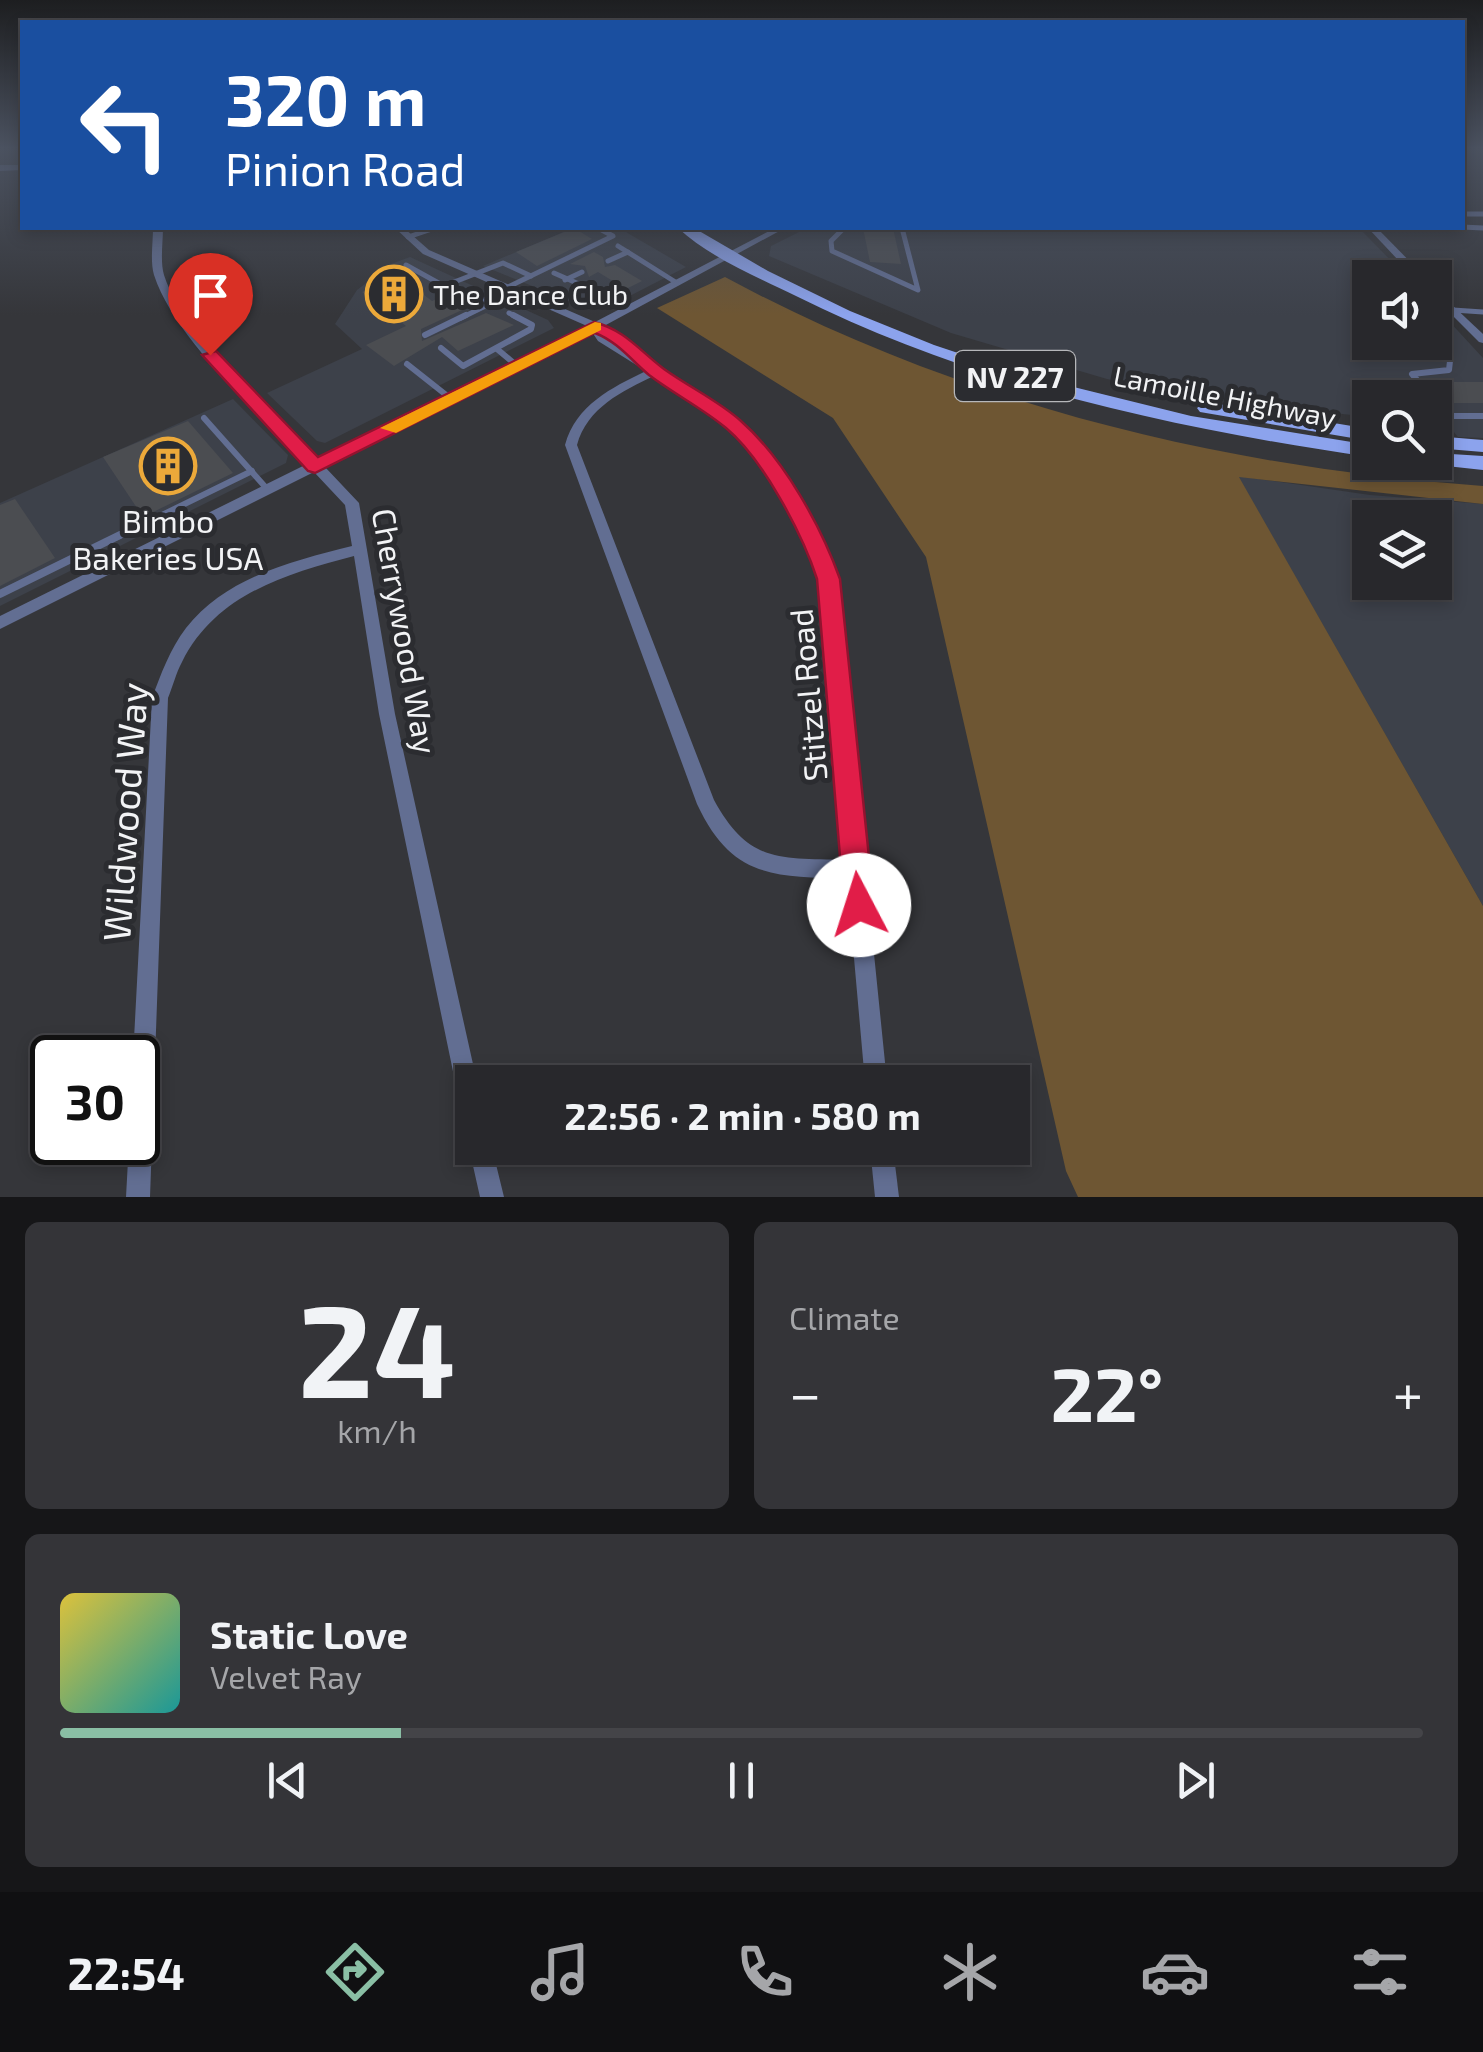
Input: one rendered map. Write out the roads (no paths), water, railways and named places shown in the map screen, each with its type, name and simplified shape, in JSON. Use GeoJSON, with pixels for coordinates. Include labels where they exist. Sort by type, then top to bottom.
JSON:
{"type":"FeatureCollection","features":[{"type":"Feature","properties":{"kind":"main road","name":"Lamoille Highway"},"geometry":{"type":"LineString","coordinates":[[689,230],[874,312],[1000,357],[1162,400],[1352,432]]}},
{"type":"Feature","properties":{"kind":"main road","name":"Lamoille Highway"},"geometry":{"type":"LineString","coordinates":[[711,230],[736,251],[848,316],[1011,375],[1159,414],[1352,448]]}},
{"type":"Feature","properties":{"kind":"main road"},"geometry":{"type":"LineString","coordinates":[[1452,443],[1483,446]]}},
{"type":"Feature","properties":{"kind":"main road"},"geometry":{"type":"LineString","coordinates":[[1452,460],[1483,463]]}},
{"type":"Feature","properties":{"kind":"street","name":"Cherrywood Way"},"geometry":{"type":"LineString","coordinates":[[158,230],[158,272],[177,313],[352,503],[387,714],[462,1065]]}},
{"type":"Feature","properties":{"kind":"street","name":"Stitzel Road"},"geometry":{"type":"LineString","coordinates":[[401,230],[426,252],[594,327],[602,340],[735,426],[751,443],[819,550],[828,579],[874,1065]]}},
{"type":"Feature","properties":{"kind":"street"},"geometry":{"type":"LineString","coordinates":[[0,623],[594,327],[777,230]]}},
{"type":"Feature","properties":{"kind":"street"},"geometry":{"type":"LineString","coordinates":[[1374,230],[1403,260]]}},
{"type":"Feature","properties":{"kind":"street"},"geometry":{"type":"LineString","coordinates":[[1453,310],[1483,340]]}},
{"type":"Feature","properties":{"kind":"street"},"geometry":{"type":"LineString","coordinates":[[655,371],[600,402],[580,421],[571,445],[706,804],[720,834],[744,855],[770,866],[856,870]]}},
{"type":"Feature","properties":{"kind":"street","name":"Wildwood Way"},"geometry":{"type":"LineString","coordinates":[[138,1197],[160,698],[167,671],[201,622],[246,585],[269,573],[361,550]]}},
{"type":"Feature","properties":{"kind":"street"},"geometry":{"type":"LineString","coordinates":[[485,1165],[492,1197]]}},
{"type":"Feature","properties":{"kind":"street"},"geometry":{"type":"LineString","coordinates":[[884,1165],[887,1197]]}},
{"type":"Feature","properties":{"kind":"lane"},"geometry":{"type":"LineString","coordinates":[[408,237],[429,230]]}},
{"type":"Feature","properties":{"kind":"lane"},"geometry":{"type":"LineString","coordinates":[[425,335],[613,236],[602,230]]}},
{"type":"Feature","properties":{"kind":"lane"},"geometry":{"type":"LineString","coordinates":[[842,230],[831,241],[832,252],[918,290],[903,230]]}},
{"type":"Feature","properties":{"kind":"lane"},"geometry":{"type":"LineString","coordinates":[[618,246],[676,283]]}},
{"type":"Feature","properties":{"kind":"lane"},"geometry":{"type":"LineString","coordinates":[[608,261],[628,252]]}},
{"type":"Feature","properties":{"kind":"lane"},"geometry":{"type":"LineString","coordinates":[[406,265],[439,286],[507,263],[531,276]]}},
{"type":"Feature","properties":{"kind":"lane"},"geometry":{"type":"LineString","coordinates":[[565,280],[582,272]]}},
{"type":"Feature","properties":{"kind":"lane"},"geometry":{"type":"LineString","coordinates":[[554,273],[606,292],[631,307]]}},
{"type":"Feature","properties":{"kind":"lane"},"geometry":{"type":"LineString","coordinates":[[463,290],[492,302]]}},
{"type":"Feature","properties":{"kind":"lane"},"geometry":{"type":"LineString","coordinates":[[1453,310],[1483,312]]}},
{"type":"Feature","properties":{"kind":"lane"},"geometry":{"type":"LineString","coordinates":[[441,348],[463,366],[531,330],[532,325],[509,313]]}},
{"type":"Feature","properties":{"kind":"lane"},"geometry":{"type":"LineString","coordinates":[[496,349],[516,365]]}},
{"type":"Feature","properties":{"kind":"lane"},"geometry":{"type":"LineString","coordinates":[[1417,380],[1412,374],[1449,370],[1449,360]]}},
{"type":"Feature","properties":{"kind":"lane"},"geometry":{"type":"LineString","coordinates":[[407,364],[450,398]]}},
{"type":"Feature","properties":{"kind":"lane"},"geometry":{"type":"LineString","coordinates":[[1452,416],[1483,416]]}},
{"type":"Feature","properties":{"kind":"lane"},"geometry":{"type":"LineString","coordinates":[[204,418],[268,490]]}},
{"type":"Feature","properties":{"kind":"lane"},"geometry":{"type":"LineString","coordinates":[[0,594],[252,471]]}},
{"type":"Feature","properties":{"kind":"place","name":"The Dance Club"},"geometry":{"type":"Point","coordinates":[394,294]}},
{"type":"Feature","properties":{"kind":"place","name":"Bimbo Bakeries USA"},"geometry":{"type":"Point","coordinates":[168,466]}}]}
